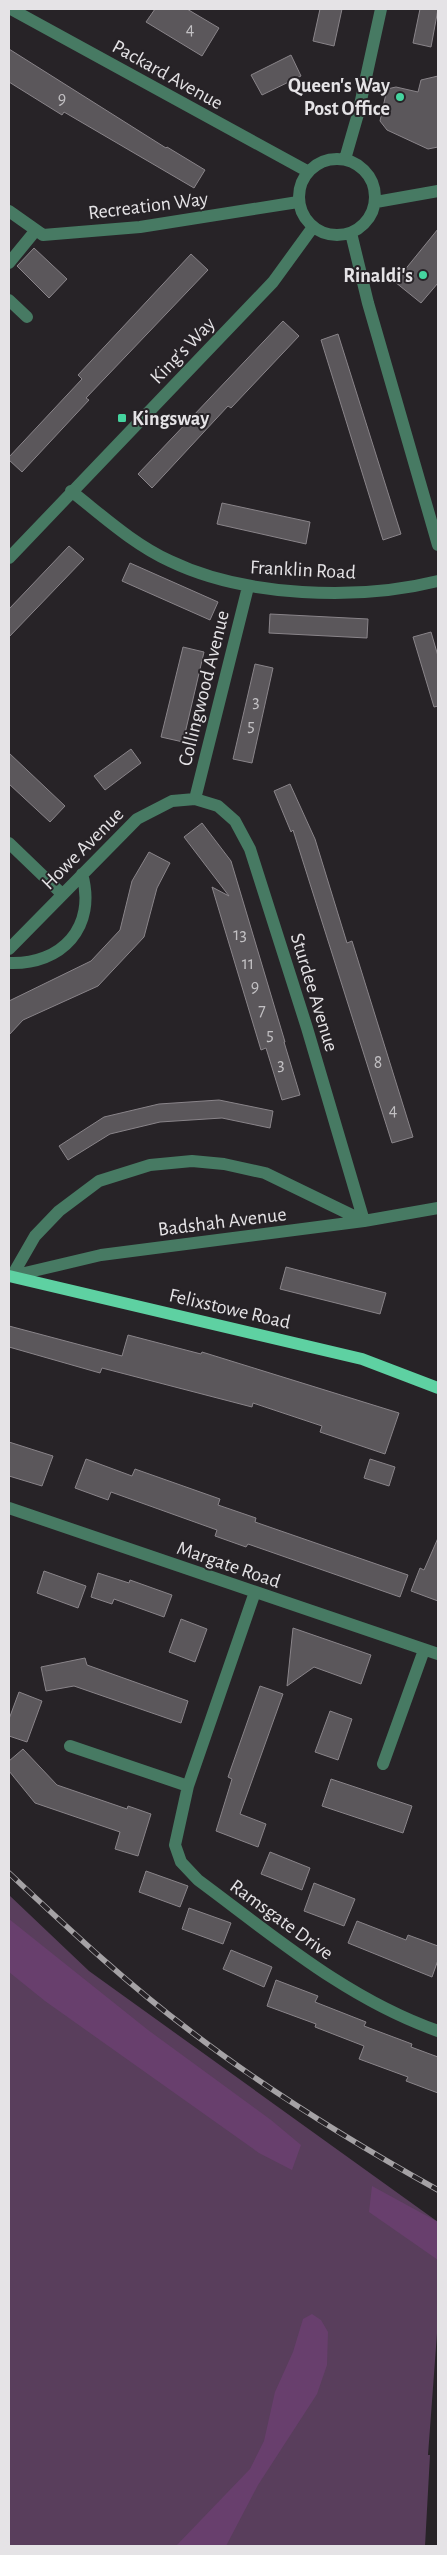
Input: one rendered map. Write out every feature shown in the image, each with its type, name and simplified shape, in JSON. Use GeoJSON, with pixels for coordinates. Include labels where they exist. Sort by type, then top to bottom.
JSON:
{"type":"FeatureCollection","features":[{"type":"Feature","properties":{"kind":"main road","name":"Felixstowe Road"},"geometry":{"type":"LineString","coordinates":[[10,1276],[362,1359],[438,1388]]}},
{"type":"Feature","properties":{"kind":"street","name":"Packard Avenue"},"geometry":{"type":"LineString","coordinates":[[11,9],[307,172]]}},
{"type":"Feature","properties":{"kind":"street"},"geometry":{"type":"LineString","coordinates":[[345,159],[358,114],[381,9]]}},
{"type":"Feature","properties":{"kind":"street"},"geometry":{"type":"LineString","coordinates":[[330,159],[345,159],[364,169],[372,180],[376,202],[364,224],[350,233],[328,234],[313,227],[304,217],[298,202],[299,188],[307,172],[318,163],[330,159]]}},
{"type":"Feature","properties":{"kind":"street"},"geometry":{"type":"LineString","coordinates":[[376,202],[438,190]]}},
{"type":"Feature","properties":{"kind":"street","name":"Recreation Way"},"geometry":{"type":"LineString","coordinates":[[9,211],[43,235],[140,227],[298,202]]}},
{"type":"Feature","properties":{"kind":"street","name":"King's Way"},"geometry":{"type":"LineString","coordinates":[[9,558],[71,490],[273,282],[313,227]]}},
{"type":"Feature","properties":{"kind":"street"},"geometry":{"type":"LineString","coordinates":[[9,263],[36,230]]}},
{"type":"Feature","properties":{"kind":"street"},"geometry":{"type":"LineString","coordinates":[[350,233],[368,303],[438,546]]}},
{"type":"Feature","properties":{"kind":"street"},"geometry":{"type":"LineString","coordinates":[[9,300],[27,317]]}},
{"type":"Feature","properties":{"kind":"street","name":"Franklin Road"},"geometry":{"type":"LineString","coordinates":[[71,490],[132,540],[170,562],[248,587],[309,592],[371,591],[405,589],[438,580]]}},
{"type":"Feature","properties":{"kind":"street","name":"Collingwood Avenue"},"geometry":{"type":"LineString","coordinates":[[195,798],[248,587]]}},
{"type":"Feature","properties":{"kind":"street","name":"Howe Avenue"},"geometry":{"type":"LineString","coordinates":[[9,949],[137,819],[172,801],[195,798]]}},
{"type":"Feature","properties":{"kind":"street","name":"Sturdee Avenue"},"geometry":{"type":"LineString","coordinates":[[195,798],[218,806],[235,821],[250,849],[307,1028],[364,1221]]}},
{"type":"Feature","properties":{"kind":"street"},"geometry":{"type":"LineString","coordinates":[[9,842],[62,894]]}},
{"type":"Feature","properties":{"kind":"street"},"geometry":{"type":"LineString","coordinates":[[9,963],[28,963],[54,955],[76,932],[85,911],[86,900],[82,874]]}},
{"type":"Feature","properties":{"kind":"street"},"geometry":{"type":"LineString","coordinates":[[10,1276],[35,1236],[59,1211],[99,1181],[150,1165],[192,1161],[224,1164],[265,1173],[364,1221]]}},
{"type":"Feature","properties":{"kind":"street","name":"Badshah Avenue"},"geometry":{"type":"LineString","coordinates":[[10,1276],[101,1255],[364,1221],[438,1208]]}},
{"type":"Feature","properties":{"kind":"street","name":"Margate Road"},"geometry":{"type":"LineString","coordinates":[[9,1508],[438,1654]]}},
{"type":"Feature","properties":{"kind":"street","name":"Ramsgate Drive"},"geometry":{"type":"LineString","coordinates":[[255,1592],[188,1786],[175,1845],[180,1862],[198,1880],[336,1982],[409,2020],[438,2031]]}},
{"type":"Feature","properties":{"kind":"street"},"geometry":{"type":"LineString","coordinates":[[383,1764],[424,1650]]}},
{"type":"Feature","properties":{"kind":"street"},"geometry":{"type":"LineString","coordinates":[[70,1746],[188,1786]]}},
{"type":"Feature","properties":{"kind":"shaded area"},"geometry":{"type":"Polygon","coordinates":[[[9,1895],[89,1971],[438,2222],[438,2320],[428,2455],[430,2455],[425,2546],[9,2546],[9,1895]]]}},
{"type":"Feature","properties":{"kind":"shaded area"},"geometry":{"type":"Polygon","coordinates":[[[9,1919],[148,2030],[271,2120],[301,2145],[292,2170],[259,2153],[45,2001],[9,1972],[9,1919]]]}},
{"type":"Feature","properties":{"kind":"shaded area"},"geometry":{"type":"Polygon","coordinates":[[[372,2186],[438,2222],[438,2260],[369,2212],[372,2186]]]}},
{"type":"Feature","properties":{"kind":"shaded area"},"geometry":{"type":"Polygon","coordinates":[[[312,2314],[321,2320],[328,2332],[327,2365],[317,2394],[258,2485],[226,2546],[176,2546],[250,2469],[264,2441],[275,2392],[293,2352],[303,2319],[312,2314]]]}},
{"type":"Feature","properties":{"kind":"building"},"geometry":{"type":"Polygon","coordinates":[[[155,9],[187,9],[219,28],[202,56],[146,22],[155,9]]]}},
{"type":"Feature","properties":{"kind":"building"},"geometry":{"type":"Polygon","coordinates":[[[320,9],[342,9],[334,46],[313,41],[320,9]]]}},
{"type":"Feature","properties":{"kind":"building"},"geometry":{"type":"Polygon","coordinates":[[[420,9],[438,9],[431,47],[413,43],[420,9]]]}},
{"type":"Feature","properties":{"kind":"building"},"geometry":{"type":"Polygon","coordinates":[[[9,49],[166,148],[205,170],[194,188],[64,112],[62,115],[9,82],[9,49]]]}},
{"type":"Feature","properties":{"kind":"building"},"geometry":{"type":"Polygon","coordinates":[[[291,55],[301,76],[262,95],[251,75],[291,55]]]}},
{"type":"Feature","properties":{"kind":"building"},"geometry":{"type":"Polygon","coordinates":[[[438,76],[438,147],[428,149],[387,130],[380,121],[387,89],[396,87],[418,92],[421,80],[438,76]]]}},
{"type":"Feature","properties":{"kind":"building"},"geometry":{"type":"Polygon","coordinates":[[[438,229],[438,283],[421,303],[395,282],[438,229]]]}},
{"type":"Feature","properties":{"kind":"building"},"geometry":{"type":"Polygon","coordinates":[[[34,248],[67,279],[49,298],[17,266],[34,248]]]}},
{"type":"Feature","properties":{"kind":"building"},"geometry":{"type":"Polygon","coordinates":[[[191,254],[208,270],[86,398],[89,400],[22,472],[9,460],[9,457],[82,379],[78,375],[191,254]]]}},
{"type":"Feature","properties":{"kind":"building"},"geometry":{"type":"Polygon","coordinates":[[[283,321],[299,336],[231,408],[228,406],[152,488],[138,474],[283,321]]]}},
{"type":"Feature","properties":{"kind":"building"},"geometry":{"type":"Polygon","coordinates":[[[338,334],[401,534],[383,540],[321,340],[338,334]]]}},
{"type":"Feature","properties":{"kind":"building"},"geometry":{"type":"Polygon","coordinates":[[[222,503],[310,522],[306,544],[217,524],[222,503]]]}},
{"type":"Feature","properties":{"kind":"building"},"geometry":{"type":"Polygon","coordinates":[[[69,546],[84,559],[9,637],[9,609],[69,546]]]}},
{"type":"Feature","properties":{"kind":"building"},"geometry":{"type":"Polygon","coordinates":[[[130,563],[218,602],[210,620],[122,581],[130,563]]]}},
{"type":"Feature","properties":{"kind":"building"},"geometry":{"type":"Polygon","coordinates":[[[270,614],[368,619],[367,638],[269,633],[270,614]]]}},
{"type":"Feature","properties":{"kind":"building"},"geometry":{"type":"Polygon","coordinates":[[[431,632],[438,656],[438,706],[434,707],[413,637],[431,632]]]}},
{"type":"Feature","properties":{"kind":"building"},"geometry":{"type":"Polygon","coordinates":[[[183,647],[204,652],[183,742],[161,737],[183,647]]]}},
{"type":"Feature","properties":{"kind":"building"},"geometry":{"type":"Polygon","coordinates":[[[255,664],[273,668],[252,763],[233,759],[255,664]]]}},
{"type":"Feature","properties":{"kind":"building"},"geometry":{"type":"Polygon","coordinates":[[[131,749],[141,763],[105,790],[94,776],[131,749]]]}},
{"type":"Feature","properties":{"kind":"building"},"geometry":{"type":"Polygon","coordinates":[[[9,753],[65,806],[50,822],[9,784],[9,753]]]}},
{"type":"Feature","properties":{"kind":"building"},"geometry":{"type":"Polygon","coordinates":[[[290,784],[315,839],[347,943],[352,941],[413,1137],[392,1143],[293,830],[291,832],[274,791],[290,784]]]}},
{"type":"Feature","properties":{"kind":"building"},"geometry":{"type":"Polygon","coordinates":[[[202,823],[231,861],[300,1095],[282,1100],[266,1048],[261,1050],[212,887],[229,896],[184,837],[202,823]]]}},
{"type":"Feature","properties":{"kind":"building"},"geometry":{"type":"Polygon","coordinates":[[[149,852],[170,863],[157,888],[144,937],[98,986],[23,1020],[9,1035],[9,1001],[91,961],[120,930],[132,881],[149,852]]]}},
{"type":"Feature","properties":{"kind":"building"},"geometry":{"type":"Polygon","coordinates":[[[219,1100],[273,1111],[270,1128],[222,1118],[160,1122],[110,1134],[68,1160],[59,1146],[104,1117],[159,1104],[219,1100]]]}},
{"type":"Feature","properties":{"kind":"building"},"geometry":{"type":"Polygon","coordinates":[[[286,1267],[386,1293],[380,1314],[280,1289],[286,1267]]]}},
{"type":"Feature","properties":{"kind":"building"},"geometry":{"type":"Polygon","coordinates":[[[9,1326],[122,1356],[128,1335],[201,1354],[202,1352],[399,1413],[385,1454],[320,1432],[322,1426],[253,1403],[252,1407],[102,1368],[100,1373],[9,1347],[9,1326]]]}},
{"type":"Feature","properties":{"kind":"building"},"geometry":{"type":"Polygon","coordinates":[[[9,1442],[53,1456],[42,1486],[9,1476],[9,1442]]]}},
{"type":"Feature","properties":{"kind":"building"},"geometry":{"type":"Polygon","coordinates":[[[86,1459],[132,1476],[135,1469],[220,1499],[218,1505],[256,1518],[255,1522],[408,1575],[400,1597],[248,1544],[246,1547],[215,1536],[217,1530],[111,1492],[108,1500],[75,1488],[86,1459]]]}},
{"type":"Feature","properties":{"kind":"building"},"geometry":{"type":"Polygon","coordinates":[[[370,1459],[395,1467],[389,1486],[364,1478],[370,1459]]]}},
{"type":"Feature","properties":{"kind":"building"},"geometry":{"type":"Polygon","coordinates":[[[438,1538],[438,1601],[411,1591],[420,1568],[424,1570],[438,1538]]]}},
{"type":"Feature","properties":{"kind":"building"},"geometry":{"type":"Polygon","coordinates":[[[44,1571],[86,1586],[78,1608],[37,1593],[44,1571]]]}},
{"type":"Feature","properties":{"kind":"building"},"geometry":{"type":"Polygon","coordinates":[[[98,1573],[129,1583],[130,1580],[172,1595],[164,1617],[114,1599],[112,1604],[91,1597],[98,1573]]]}},
{"type":"Feature","properties":{"kind":"building"},"geometry":{"type":"Polygon","coordinates":[[[181,1619],[207,1629],[195,1662],[169,1652],[181,1619]]]}},
{"type":"Feature","properties":{"kind":"building"},"geometry":{"type":"Polygon","coordinates":[[[293,1628],[371,1655],[361,1684],[314,1667],[287,1686],[293,1628]]]}},
{"type":"Feature","properties":{"kind":"building"},"geometry":{"type":"Polygon","coordinates":[[[85,1658],[87,1665],[188,1701],[181,1723],[74,1686],[46,1691],[41,1667],[85,1658]]]}},
{"type":"Feature","properties":{"kind":"building"},"geometry":{"type":"Polygon","coordinates":[[[260,1686],[283,1694],[240,1814],[266,1824],[258,1847],[216,1831],[232,1779],[228,1777],[260,1686]]]}},
{"type":"Feature","properties":{"kind":"building"},"geometry":{"type":"Polygon","coordinates":[[[19,1692],[42,1701],[27,1742],[9,1736],[9,1719],[19,1692]]]}},
{"type":"Feature","properties":{"kind":"building"},"geometry":{"type":"Polygon","coordinates":[[[330,1711],[352,1719],[338,1760],[315,1752],[330,1711]]]}},
{"type":"Feature","properties":{"kind":"building"},"geometry":{"type":"Polygon","coordinates":[[[23,1749],[57,1785],[127,1809],[128,1806],[151,1814],[138,1856],[115,1849],[120,1832],[35,1803],[9,1771],[9,1761],[23,1749]]]}},
{"type":"Feature","properties":{"kind":"building"},"geometry":{"type":"Polygon","coordinates":[[[331,1779],[412,1806],[403,1833],[322,1806],[331,1779]]]}},
{"type":"Feature","properties":{"kind":"building"},"geometry":{"type":"Polygon","coordinates":[[[270,1852],[310,1868],[302,1890],[261,1874],[270,1852]]]}},
{"type":"Feature","properties":{"kind":"building"},"geometry":{"type":"Polygon","coordinates":[[[146,1871],[188,1886],[180,1907],[139,1892],[146,1871]]]}},
{"type":"Feature","properties":{"kind":"building"},"geometry":{"type":"Polygon","coordinates":[[[314,1883],[355,1899],[344,1926],[304,1911],[314,1883]]]}},
{"type":"Feature","properties":{"kind":"building"},"geometry":{"type":"Polygon","coordinates":[[[189,1908],[231,1923],[223,1944],[182,1929],[189,1908]]]}},
{"type":"Feature","properties":{"kind":"building"},"geometry":{"type":"Polygon","coordinates":[[[357,1921],[406,1940],[408,1935],[438,1946],[438,1960],[432,1977],[348,1943],[357,1921]]]}},
{"type":"Feature","properties":{"kind":"building"},"geometry":{"type":"Polygon","coordinates":[[[231,1950],[272,1967],[264,1987],[223,1969],[231,1950]]]}},
{"type":"Feature","properties":{"kind":"building"},"geometry":{"type":"Polygon","coordinates":[[[276,1980],[318,1996],[315,2002],[366,2022],[364,2026],[412,2044],[411,2047],[438,2057],[438,2093],[406,2081],[408,2077],[359,2059],[364,2046],[315,2027],[316,2024],[267,2006],[276,1980]]]}},
{"type":"Feature","properties":{"kind":"railway"},"geometry":{"type":"LineString","coordinates":[[9,1873],[119,1973],[165,2012],[219,2052],[279,2094],[438,2190]]}},
{"type":"Feature","properties":{"kind":"place","name":"Queen's Way Post Office"},"geometry":{"type":"Point","coordinates":[400,97]}},
{"type":"Feature","properties":{"kind":"place","name":"Rinaldi's"},"geometry":{"type":"Point","coordinates":[423,275]}},
{"type":"Feature","properties":{"kind":"place","name":"Kingsway"},"geometry":{"type":"Point","coordinates":[122,418]}}]}
